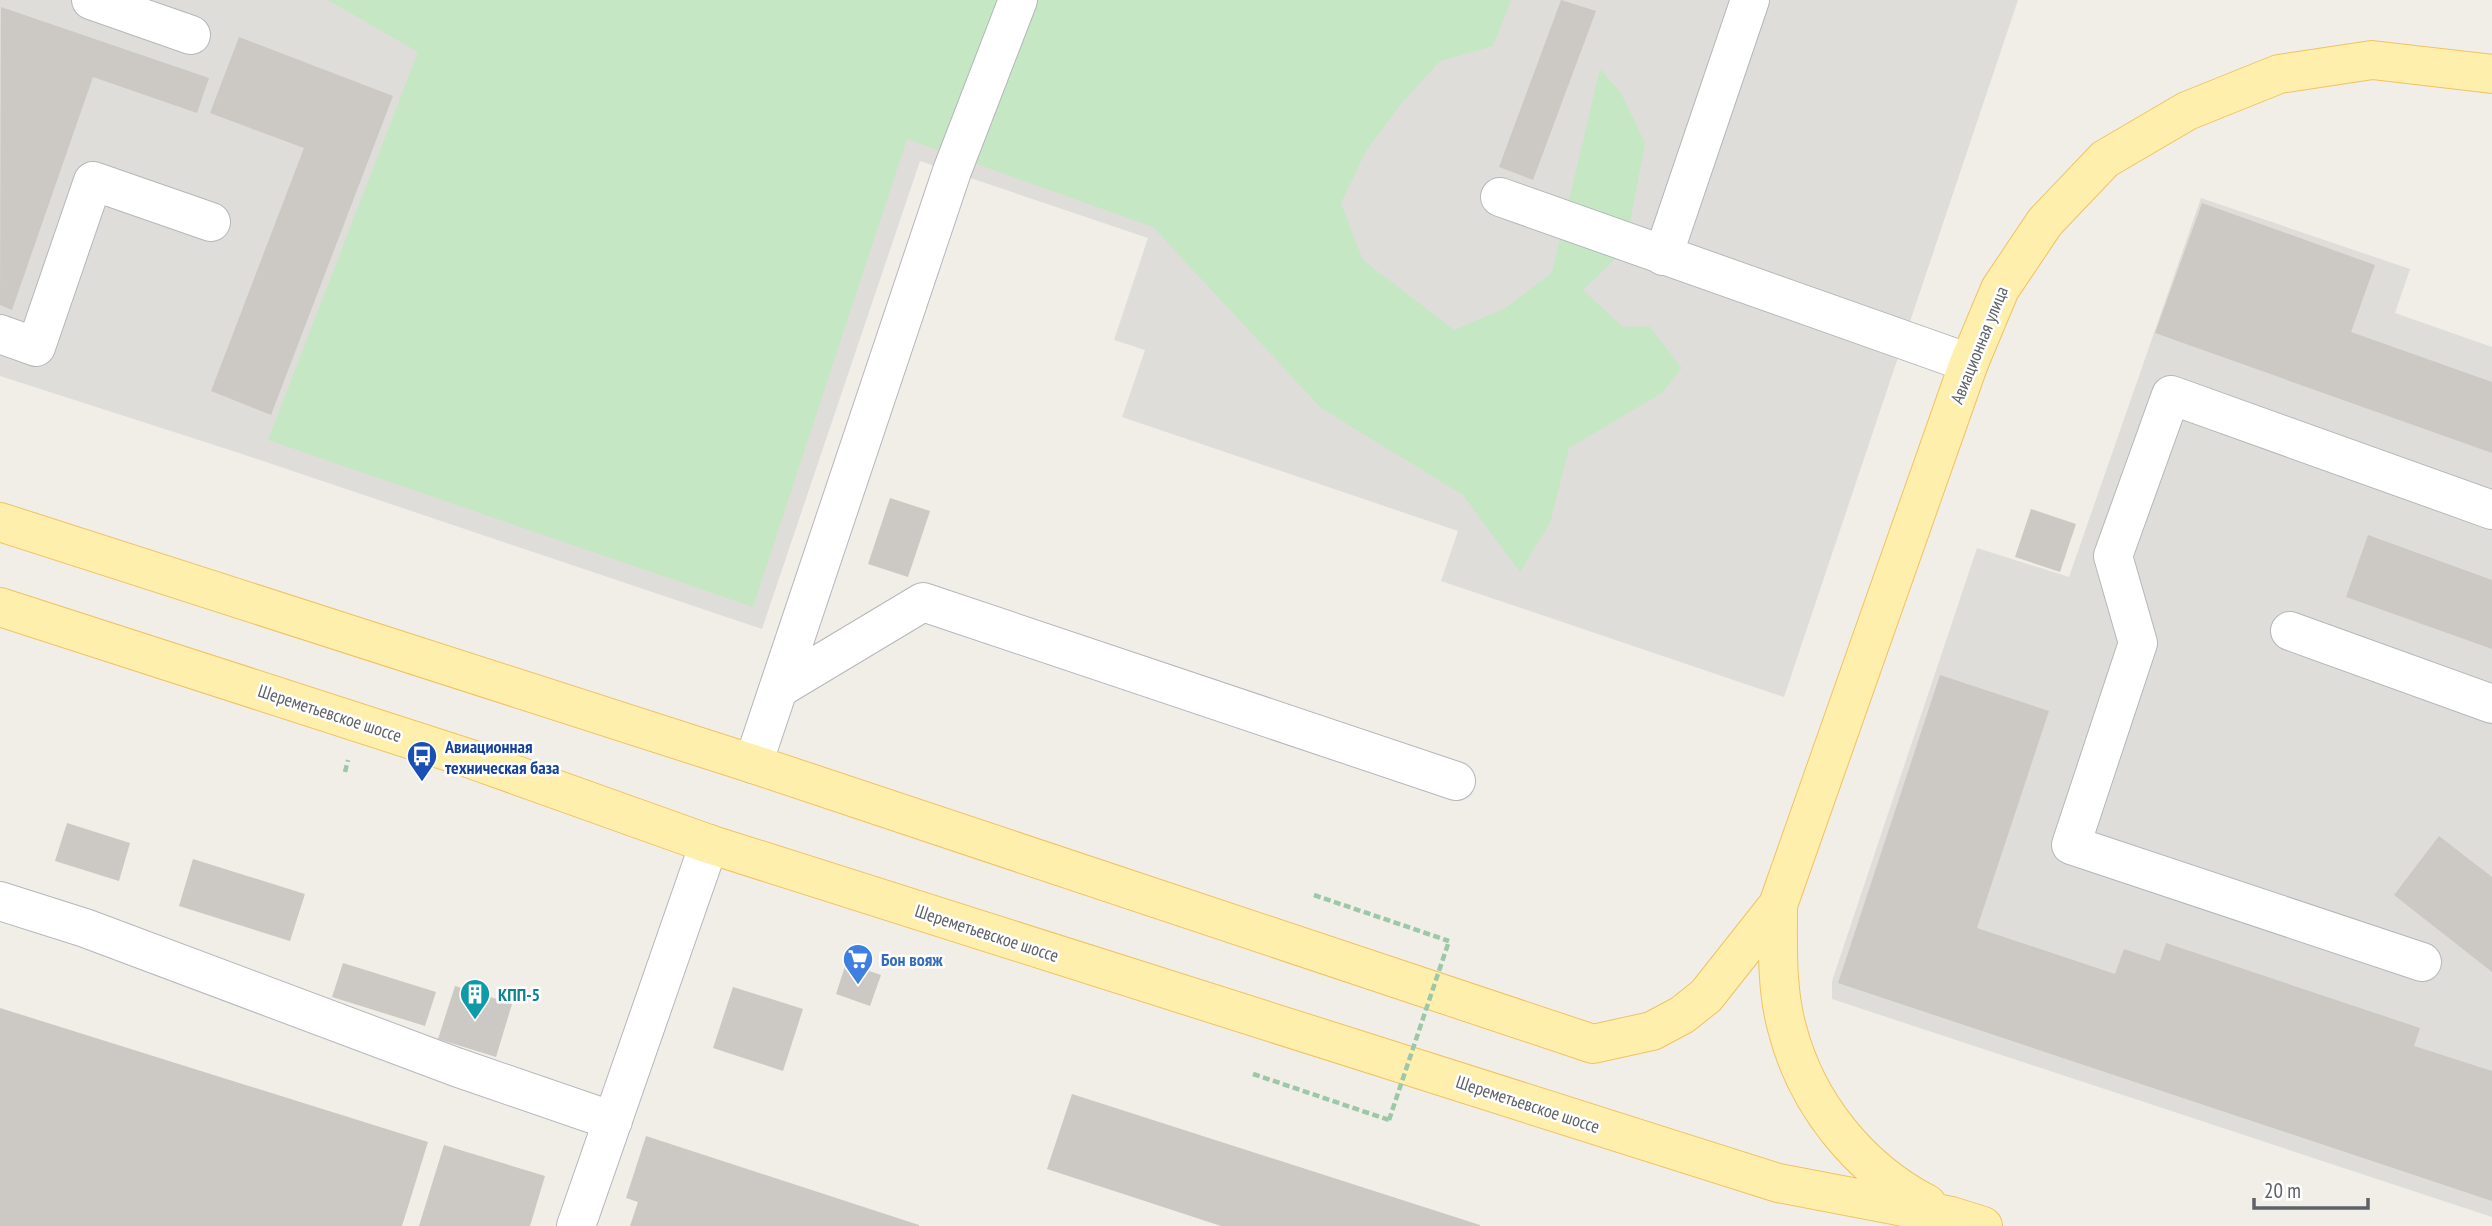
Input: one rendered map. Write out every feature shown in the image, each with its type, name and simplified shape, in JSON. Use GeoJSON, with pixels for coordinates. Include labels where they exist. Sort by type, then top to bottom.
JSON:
{"type":"FeatureCollection","features":[{"type":"Feature","properties":{"kind":"main road","name":"Авиационная улица"},"geometry":{"type":"LineString","coordinates":[[753,764],[1593,1044],[1652,1031],[1682,1015],[1706,996],[1778,905],[1969,363],[2000,289],[2045,222],[2105,159],[2186,111],[2279,74],[2372,60],[2492,74]]}},
{"type":"Feature","properties":{"kind":"main road"},"geometry":{"type":"LineString","coordinates":[[0,522],[753,764]]}},
{"type":"Feature","properties":{"kind":"main road","name":"Шереметьевское шоссе"},"geometry":{"type":"LineString","coordinates":[[0,607],[471,759],[709,844],[1778,1183],[1967,1221]]}},
{"type":"Feature","properties":{"kind":"main road","name":"Авиационная улица"},"geometry":{"type":"LineString","coordinates":[[1778,905],[1778,966],[1786,1028],[1804,1076],[1830,1121],[1864,1160],[1905,1192],[1967,1221]]}},
{"type":"Feature","properties":{"kind":"lane"},"geometry":{"type":"LineString","coordinates":[[91,0],[191,34]]}},
{"type":"Feature","properties":{"kind":"lane"},"geometry":{"type":"LineString","coordinates":[[753,764],[952,171],[1018,0]]}},
{"type":"Feature","properties":{"kind":"lane"},"geometry":{"type":"LineString","coordinates":[[1663,256],[1750,0]]}},
{"type":"Feature","properties":{"kind":"lane"},"geometry":{"type":"LineString","coordinates":[[0,334],[36,347],[93,181],[211,222]]}},
{"type":"Feature","properties":{"kind":"lane"},"geometry":{"type":"LineString","coordinates":[[1500,197],[1969,363]]}},
{"type":"Feature","properties":{"kind":"lane"},"geometry":{"type":"LineString","coordinates":[[2423,962],[2071,845],[2138,643],[2113,556],[2171,395],[2492,510]]}},
{"type":"Feature","properties":{"kind":"lane"},"geometry":{"type":"LineString","coordinates":[[778,689],[923,602],[1456,782]]}},
{"type":"Feature","properties":{"kind":"lane"},"geometry":{"type":"LineString","coordinates":[[2290,631],[2492,705]]}},
{"type":"Feature","properties":{"kind":"lane"},"geometry":{"type":"LineString","coordinates":[[576,1226],[709,844]]}},
{"type":"Feature","properties":{"kind":"lane"},"geometry":{"type":"LineString","coordinates":[[0,901],[85,928],[456,1066],[613,1121]]}},
{"type":"Feature","properties":{"kind":"path"},"geometry":{"type":"LineString","coordinates":[[345,772],[348,760]]}},
{"type":"Feature","properties":{"kind":"path"},"geometry":{"type":"LineString","coordinates":[[1253,1074],[1389,1119],[1449,941],[1314,895]]}},
{"type":"Feature","properties":{"kind":"shaded area"},"geometry":{"type":"Polygon","coordinates":[[[0,0],[2018,0],[1784,697],[1441,581],[1458,531],[1122,417],[1145,350],[1114,340],[1148,238],[920,161],[762,629],[236,452],[0,376],[0,0]]]}},
{"type":"Feature","properties":{"kind":"shaded area"},"geometry":{"type":"Polygon","coordinates":[[[2201,198],[2410,269],[2395,313],[2492,347],[2492,1217],[1832,999],[1832,981],[1977,548],[2069,577],[2201,198]]]}},
{"type":"Feature","properties":{"kind":"green space"},"geometry":{"type":"Polygon","coordinates":[[[328,0],[1511,0],[1493,46],[1440,61],[1401,104],[1366,151],[1341,203],[1363,260],[1454,330],[1506,308],[1552,272],[1600,69],[1621,93],[1645,143],[1625,250],[1583,290],[1623,327],[1649,326],[1682,368],[1662,393],[1569,448],[1550,523],[1520,572],[1463,495],[1321,408],[1153,227],[907,139],[753,607],[268,440],[418,52],[328,0]]]}},
{"type":"Feature","properties":{"kind":"building"},"geometry":{"type":"Polygon","coordinates":[[[1561,0],[1596,11],[1533,180],[1499,167],[1561,0]]]}},
{"type":"Feature","properties":{"kind":"building"},"geometry":{"type":"Polygon","coordinates":[[[1,7],[209,78],[197,113],[93,77],[12,310],[0,305],[1,7]]]}},
{"type":"Feature","properties":{"kind":"building"},"geometry":{"type":"Polygon","coordinates":[[[239,37],[393,96],[271,415],[211,391],[304,148],[210,113],[239,37]]]}},
{"type":"Feature","properties":{"kind":"building"},"geometry":{"type":"Polygon","coordinates":[[[2202,203],[2375,265],[2351,332],[2492,382],[2492,453],[2155,333],[2202,203]]]}},
{"type":"Feature","properties":{"kind":"building"},"geometry":{"type":"Polygon","coordinates":[[[890,498],[930,511],[908,577],[868,564],[890,498]]]}},
{"type":"Feature","properties":{"kind":"building"},"geometry":{"type":"Polygon","coordinates":[[[2031,509],[2076,524],[2060,572],[2015,557],[2031,509]]]}},
{"type":"Feature","properties":{"kind":"building"},"geometry":{"type":"Polygon","coordinates":[[[2368,535],[2492,580],[2492,649],[2346,597],[2368,535]]]}},
{"type":"Feature","properties":{"kind":"building"},"geometry":{"type":"Polygon","coordinates":[[[1940,675],[2049,711],[1977,928],[2115,974],[2124,949],[2160,961],[2166,943],[2420,1028],[2414,1046],[2492,1071],[2492,1201],[1838,983],[1940,675]]]}},
{"type":"Feature","properties":{"kind":"building"},"geometry":{"type":"Polygon","coordinates":[[[67,823],[130,843],[119,881],[55,861],[67,823]]]}},
{"type":"Feature","properties":{"kind":"building"},"geometry":{"type":"Polygon","coordinates":[[[2439,836],[2492,877],[2492,972],[2394,895],[2439,836]]]}},
{"type":"Feature","properties":{"kind":"building"},"geometry":{"type":"Polygon","coordinates":[[[193,859],[305,894],[290,941],[179,906],[193,859]]]}},
{"type":"Feature","properties":{"kind":"building"},"geometry":{"type":"Polygon","coordinates":[[[343,963],[436,992],[425,1026],[332,997],[343,963]]]}},
{"type":"Feature","properties":{"kind":"building","name":"Бон вояж"},"geometry":{"type":"Polygon","coordinates":[[[846,963],[881,975],[870,1006],[836,994],[846,963]]]}},
{"type":"Feature","properties":{"kind":"building","name":"КПП-5"},"geometry":{"type":"Polygon","coordinates":[[[455,986],[512,1004],[496,1057],[438,1039],[455,986]]]}},
{"type":"Feature","properties":{"kind":"building"},"geometry":{"type":"Polygon","coordinates":[[[733,987],[803,1009],[783,1071],[713,1048],[733,987]]]}},
{"type":"Feature","properties":{"kind":"building"},"geometry":{"type":"Polygon","coordinates":[[[0,1008],[428,1142],[402,1226],[0,1226],[0,1008]]]}},
{"type":"Feature","properties":{"kind":"building"},"geometry":{"type":"Polygon","coordinates":[[[1072,1094],[1480,1226],[1221,1226],[1047,1169],[1072,1094]]]}},
{"type":"Feature","properties":{"kind":"building"},"geometry":{"type":"Polygon","coordinates":[[[646,1136],[919,1226],[630,1226],[638,1202],[626,1198],[646,1136]]]}},
{"type":"Feature","properties":{"kind":"building"},"geometry":{"type":"Polygon","coordinates":[[[444,1145],[545,1176],[530,1226],[419,1226],[444,1145]]]}},
{"type":"Feature","properties":{"kind":"place","name":"Авиационная техническая база"},"geometry":{"type":"Point","coordinates":[422,783]}},
{"type":"Feature","properties":{"kind":"place","name":"Бон вояж"},"geometry":{"type":"Point","coordinates":[858,986]}},
{"type":"Feature","properties":{"kind":"place","name":"КПП-5"},"geometry":{"type":"Point","coordinates":[475,1021]}}]}
